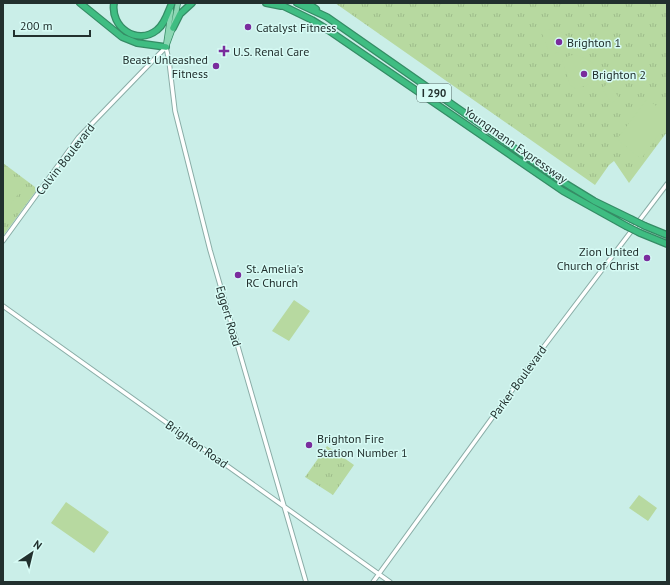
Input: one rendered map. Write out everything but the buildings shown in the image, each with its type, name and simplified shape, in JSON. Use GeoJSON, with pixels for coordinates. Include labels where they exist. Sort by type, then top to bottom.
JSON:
{"type":"FeatureCollection","features":[{"type":"Feature","properties":{"kind":"highway"},"geometry":{"type":"LineString","coordinates":[[80,3],[122,37],[137,43],[166,47]]}},
{"type":"Feature","properties":{"kind":"highway"},"geometry":{"type":"LineString","coordinates":[[114,3],[114,15],[120,27],[129,33],[142,36],[152,34],[160,28],[172,3]]}},
{"type":"Feature","properties":{"kind":"highway"},"geometry":{"type":"LineString","coordinates":[[173,28],[180,14],[192,3]]}},
{"type":"Feature","properties":{"kind":"highway"},"geometry":{"type":"LineString","coordinates":[[266,3],[291,9]]}},
{"type":"Feature","properties":{"kind":"highway","name":"Youngmann Expressway"},"geometry":{"type":"LineString","coordinates":[[277,3],[291,9],[328,30],[563,191],[626,226],[667,244]]}},
{"type":"Feature","properties":{"kind":"highway","name":"Youngmann Expressway"},"geometry":{"type":"LineString","coordinates":[[297,3],[327,17],[563,182],[594,201],[667,235]]}},
{"type":"Feature","properties":{"kind":"highway"},"geometry":{"type":"LineString","coordinates":[[307,3],[327,17]]}},
{"type":"Feature","properties":{"kind":"main road"},"geometry":{"type":"LineString","coordinates":[[166,47],[166,36],[172,3]]}},
{"type":"Feature","properties":{"kind":"main road"},"geometry":{"type":"LineString","coordinates":[[166,47],[173,28],[178,3]]}},
{"type":"Feature","properties":{"kind":"street","name":"Colvin Boulevard"},"geometry":{"type":"LineString","coordinates":[[3,241],[78,138],[166,47]]}},
{"type":"Feature","properties":{"kind":"street","name":"Eggert Road"},"geometry":{"type":"LineString","coordinates":[[166,47],[170,61],[175,111],[211,252],[306,582]]}},
{"type":"Feature","properties":{"kind":"street","name":"Parker Boulevard"},"geometry":{"type":"LineString","coordinates":[[373,582],[538,355],[667,184]]}},
{"type":"Feature","properties":{"kind":"street","name":"Brighton Road"},"geometry":{"type":"LineString","coordinates":[[3,306],[390,582]]}},
{"type":"Feature","properties":{"kind":"green space"},"geometry":{"type":"Polygon","coordinates":[[[335,3],[667,3],[667,132],[629,183],[614,161],[609,165],[595,185],[335,3]]]}},
{"type":"Feature","properties":{"kind":"green space","name":"Brighton 1"},"geometry":{"type":"Polygon","coordinates":[[[549,29],[564,34],[570,39],[574,46],[553,54],[549,52],[541,31],[549,29]]]}},
{"type":"Feature","properties":{"kind":"green space","name":"Brighton 2"},"geometry":{"type":"Polygon","coordinates":[[[572,55],[583,57],[592,62],[598,69],[603,79],[576,89],[570,85],[562,59],[572,55]]]}},
{"type":"Feature","properties":{"kind":"green space"},"geometry":{"type":"Polygon","coordinates":[[[609,83],[619,98],[611,103],[602,88],[609,83]]]}},
{"type":"Feature","properties":{"kind":"green space"},"geometry":{"type":"Polygon","coordinates":[[[647,99],[667,114],[667,124],[641,159],[617,139],[647,99]]]}},
{"type":"Feature","properties":{"kind":"green space"},"geometry":{"type":"Polygon","coordinates":[[[3,163],[35,187],[36,191],[3,236],[3,163]]]}},
{"type":"Feature","properties":{"kind":"green space"},"geometry":{"type":"Polygon","coordinates":[[[10,174],[25,185],[3,214],[3,183],[10,174]]]}},
{"type":"Feature","properties":{"kind":"green space"},"geometry":{"type":"Polygon","coordinates":[[[294,300],[310,311],[289,341],[272,331],[294,300]]]}},
{"type":"Feature","properties":{"kind":"green space"},"geometry":{"type":"Polygon","coordinates":[[[327,446],[354,465],[333,495],[305,477],[327,446]]]}},
{"type":"Feature","properties":{"kind":"green space"},"geometry":{"type":"Polygon","coordinates":[[[639,495],[657,508],[648,521],[629,508],[639,495]]]}},
{"type":"Feature","properties":{"kind":"green space"},"geometry":{"type":"Polygon","coordinates":[[[66,502],[109,532],[94,553],[51,523],[66,502]]]}},
{"type":"Feature","properties":{"kind":"place","name":"Catalyst Fitness"},"geometry":{"type":"Point","coordinates":[248,27]}},
{"type":"Feature","properties":{"kind":"place","name":"Brighton 1"},"geometry":{"type":"Point","coordinates":[559,42]}},
{"type":"Feature","properties":{"kind":"place","name":"U.S. Renal Care"},"geometry":{"type":"Point","coordinates":[224,51]}},
{"type":"Feature","properties":{"kind":"place","name":"Beast Unleashed Fitness"},"geometry":{"type":"Point","coordinates":[216,66]}},
{"type":"Feature","properties":{"kind":"place","name":"Brighton 2"},"geometry":{"type":"Point","coordinates":[584,74]}},
{"type":"Feature","properties":{"kind":"place","name":"Zion United Church of Christ"},"geometry":{"type":"Point","coordinates":[647,258]}},
{"type":"Feature","properties":{"kind":"place","name":"St. Amelia's RC Church"},"geometry":{"type":"Point","coordinates":[238,275]}},
{"type":"Feature","properties":{"kind":"place","name":"Brighton Fire Station Number 1"},"geometry":{"type":"Point","coordinates":[309,445]}}]}
